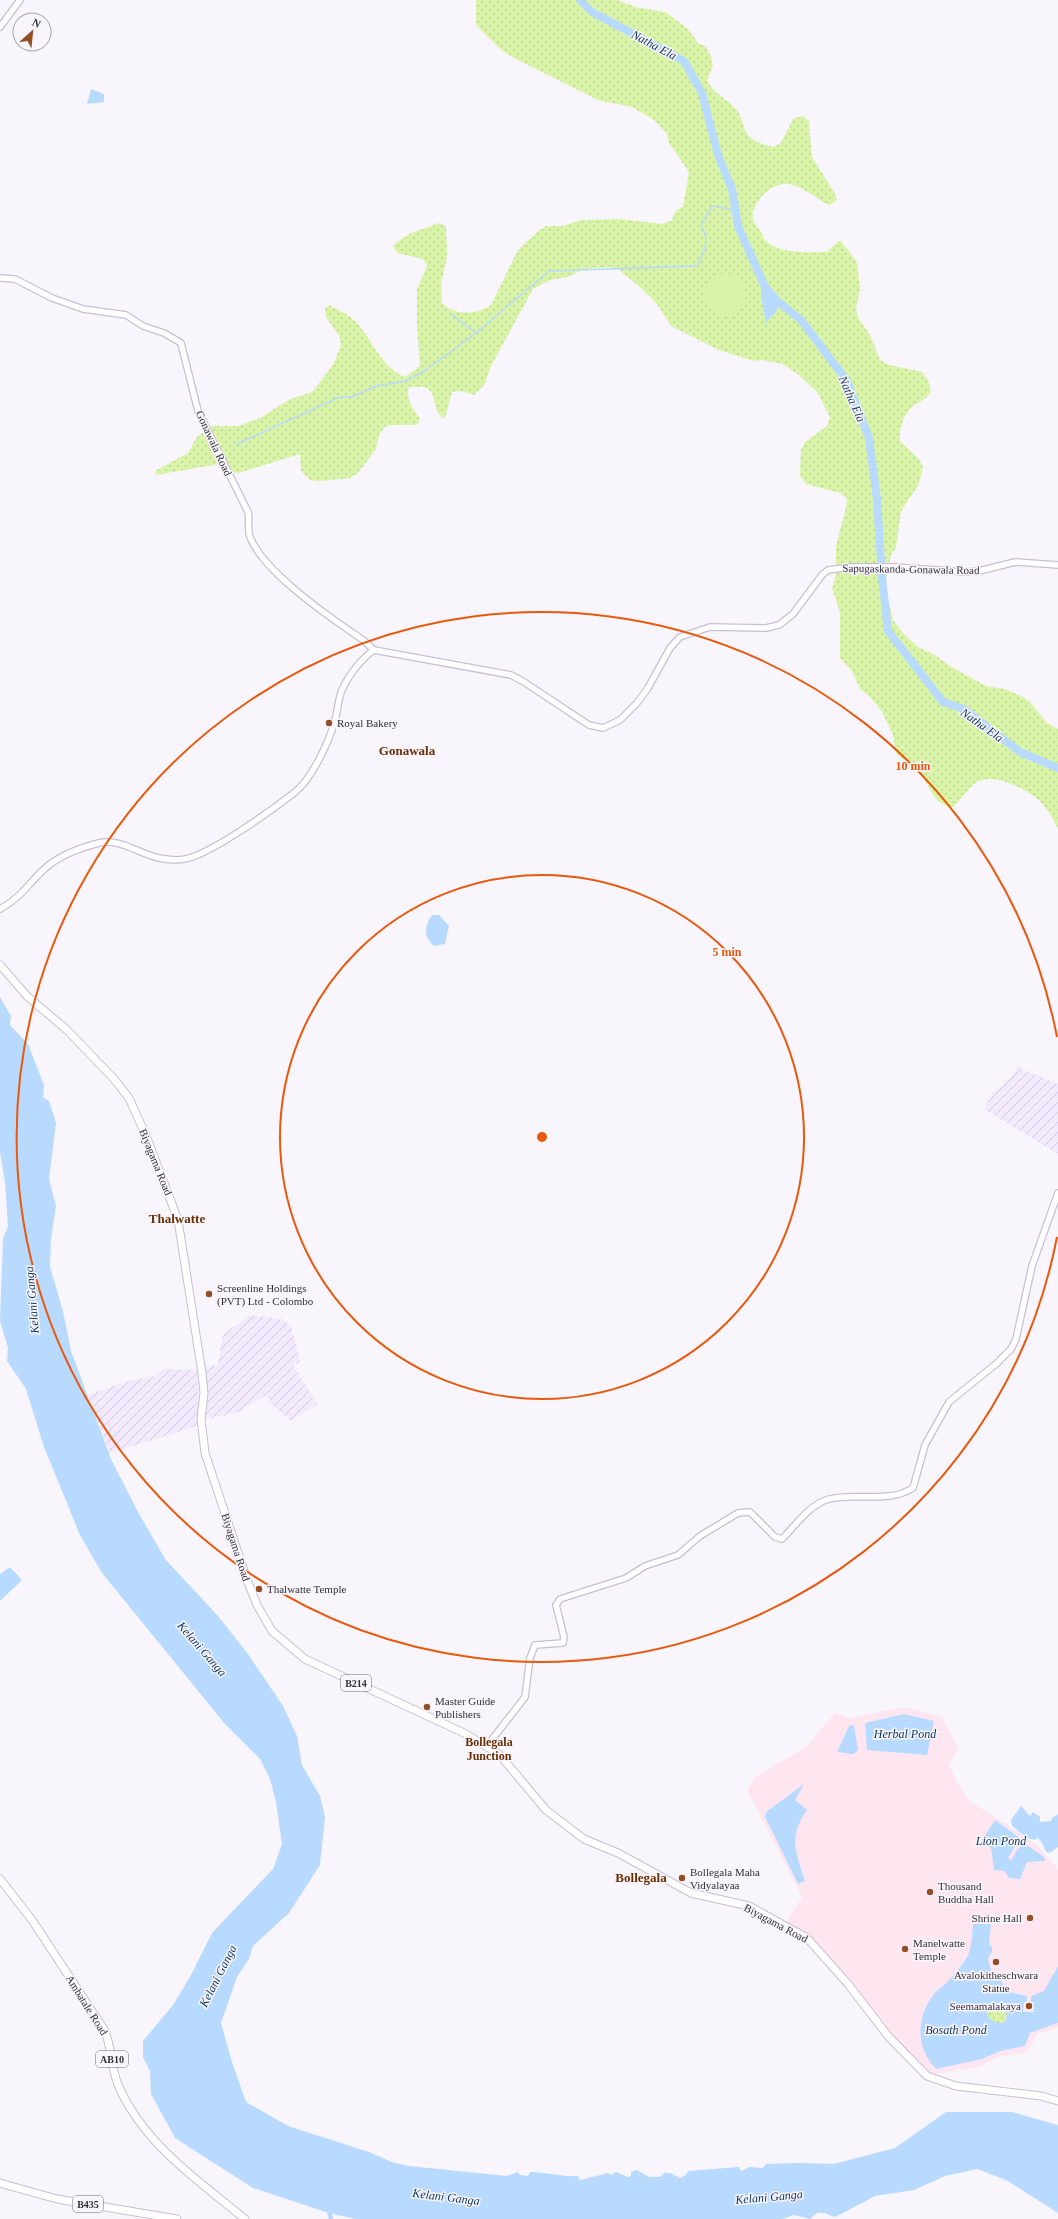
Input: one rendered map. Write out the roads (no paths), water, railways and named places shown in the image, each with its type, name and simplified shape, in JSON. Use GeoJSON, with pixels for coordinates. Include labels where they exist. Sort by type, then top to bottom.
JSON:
{"type":"FeatureCollection","features":[{"type":"Feature","properties":{"kind":"main road","name":"Biyagama Road"},"geometry":{"type":"LineString","coordinates":[[0,965],[27,996],[67,1030],[114,1079],[129,1098],[147,1138],[172,1201],[179,1226],[202,1373],[204,1393],[201,1419],[205,1453],[247,1580],[257,1605],[272,1631],[305,1659],[464,1733],[487,1746],[507,1762],[546,1810],[584,1839],[618,1853],[691,1894],[749,1906],[807,1938],[834,1967],[888,2036],[927,2076],[956,2086],[1041,2096],[1058,2101]]}},
{"type":"Feature","properties":{"kind":"main road","name":"Ambatale Road"},"geometry":{"type":"LineString","coordinates":[[0,1879],[32,1920],[105,2031],[109,2043],[115,2079],[130,2107],[169,2156],[200,2184],[245,2219]]}},
{"type":"Feature","properties":{"kind":"main road","name":"B435"},"geometry":{"type":"LineString","coordinates":[[0,2183],[57,2199],[176,2219]]}},
{"type":"Feature","properties":{"kind":"street"},"geometry":{"type":"LineString","coordinates":[[0,27],[20,0]]}},
{"type":"Feature","properties":{"kind":"street","name":"Gonawala Road"},"geometry":{"type":"LineString","coordinates":[[0,278],[15,278],[52,298],[83,309],[126,314],[143,326],[164,333],[181,343],[192,379],[198,411],[242,498],[249,516],[250,537],[274,570],[295,590],[363,640],[374,650]]}},
{"type":"Feature","properties":{"kind":"street","name":"Sapugaskanda-Gonawala Road"},"geometry":{"type":"LineString","coordinates":[[374,650],[511,675],[589,725],[603,728],[616,722],[632,709],[648,688],[670,648],[680,637],[710,627],[774,627],[793,614],[826,571],[842,567],[886,567],[922,568],[965,572],[979,571],[1015,562],[1058,565]]}},
{"type":"Feature","properties":{"kind":"street"},"geometry":{"type":"LineString","coordinates":[[0,909],[23,893],[44,869],[54,861],[97,844],[118,843],[159,858],[180,860],[190,858],[230,837],[288,798],[301,786],[321,755],[332,730],[340,694],[346,682],[361,662],[374,650]]}},
{"type":"Feature","properties":{"kind":"street"},"geometry":{"type":"LineString","coordinates":[[487,1746],[525,1697],[530,1658],[535,1645],[563,1643],[564,1637],[556,1605],[560,1599],[626,1578],[645,1566],[678,1556],[700,1536],[738,1513],[750,1512],[775,1537],[782,1539],[814,1508],[829,1499],[877,1497],[902,1493],[914,1488],[925,1445],[949,1402],[997,1363],[1013,1344],[1019,1328],[1032,1266],[1058,1193]]}},
{"type":"Feature","properties":{"kind":"water"},"geometry":{"type":"Polygon","coordinates":[[[91,89],[104,94],[104,102],[87,104],[91,89]]]}},
{"type":"Feature","properties":{"kind":"water"},"geometry":{"type":"Polygon","coordinates":[[[761,276],[780,298],[778,309],[766,323],[761,296],[761,276]]]}},
{"type":"Feature","properties":{"kind":"water"},"geometry":{"type":"Polygon","coordinates":[[[432,915],[439,915],[449,926],[445,944],[434,946],[426,935],[426,927],[432,915]]]}},
{"type":"Feature","properties":{"kind":"water","name":"Kelani Ganga"},"geometry":{"type":"Polygon","coordinates":[[[0,997],[11,1016],[10,1025],[28,1044],[44,1085],[43,1097],[49,1101],[56,1123],[49,1179],[56,1206],[51,1239],[50,1267],[63,1311],[71,1351],[111,1459],[139,1514],[166,1560],[218,1616],[248,1654],[283,1706],[297,1736],[302,1765],[320,1796],[325,1817],[320,1865],[289,1913],[253,1946],[249,1959],[237,1977],[221,2023],[232,2062],[246,2102],[288,2126],[369,2152],[392,2162],[409,2166],[507,2176],[518,2172],[520,2175],[528,2176],[530,2172],[536,2172],[565,2176],[578,2176],[580,2180],[608,2173],[611,2175],[616,2172],[628,2177],[631,2176],[631,2172],[637,2170],[649,2177],[660,2177],[664,2173],[670,2173],[680,2178],[686,2175],[688,2171],[739,2167],[741,2171],[750,2167],[763,2168],[766,2164],[834,2164],[895,2148],[946,2112],[1012,2112],[1058,2125],[1058,2213],[1006,2180],[977,2169],[945,2176],[914,2190],[875,2196],[835,2217],[828,2214],[819,2213],[810,2219],[794,2215],[782,2219],[356,2219],[329,2213],[253,2188],[175,2138],[151,2094],[150,2071],[143,2057],[143,2041],[173,2005],[191,1975],[212,1933],[273,1869],[282,1844],[276,1802],[270,1779],[260,1759],[225,1724],[102,1573],[80,1535],[44,1447],[26,1389],[7,1361],[8,1348],[0,1321],[3,1239],[8,1226],[5,1182],[0,1152],[0,997]]]}},
{"type":"Feature","properties":{"kind":"water"},"geometry":{"type":"Polygon","coordinates":[[[10,1567],[22,1580],[0,1601],[0,1574],[10,1567]]]}},
{"type":"Feature","properties":{"kind":"water","name":"Herbal Pond"},"geometry":{"type":"Polygon","coordinates":[[[904,1714],[934,1721],[927,1755],[867,1750],[865,1723],[904,1714]]]}},
{"type":"Feature","properties":{"kind":"water"},"geometry":{"type":"Polygon","coordinates":[[[854,1725],[858,1750],[854,1754],[837,1752],[849,1726],[854,1725]]]}},
{"type":"Feature","properties":{"kind":"water"},"geometry":{"type":"Polygon","coordinates":[[[804,1784],[795,1800],[807,1810],[797,1828],[797,1853],[805,1881],[798,1884],[765,1817],[766,1812],[804,1784]]]}},
{"type":"Feature","properties":{"kind":"water"},"geometry":{"type":"Polygon","coordinates":[[[1021,1806],[1030,1816],[1033,1812],[1040,1817],[1040,1822],[1051,1821],[1052,1818],[1058,1814],[1058,1847],[1050,1853],[1046,1852],[1041,1841],[1037,1838],[1035,1840],[1027,1838],[1012,1826],[1011,1820],[1021,1806]]]}},
{"type":"Feature","properties":{"kind":"water","name":"Lion Pond"},"geometry":{"type":"Polygon","coordinates":[[[995,1820],[1020,1838],[1008,1858],[1012,1860],[1016,1851],[1024,1843],[1044,1857],[1045,1861],[1027,1862],[1020,1879],[1009,1878],[1005,1871],[994,1870],[991,1848],[987,1845],[984,1837],[995,1820]]]}},
{"type":"Feature","properties":{"kind":"water","name":"Bosath Pond"},"geometry":{"type":"Polygon","coordinates":[[[973,1924],[991,1924],[989,1945],[992,1946],[992,1952],[988,1958],[991,1970],[1010,1992],[1027,1996],[1027,2001],[1024,2002],[1023,2012],[1034,2012],[1034,2002],[1031,2002],[1031,1996],[1044,1991],[1058,1966],[1058,2023],[1030,2033],[1025,2046],[1000,2051],[982,2059],[936,2069],[924,2051],[920,2032],[921,2022],[928,2003],[934,1994],[946,1983],[967,1957],[971,1945],[973,1924]],[[993,2003],[989,2006],[987,2014],[995,2022],[1003,2023],[1007,2017],[1005,2008],[993,2003]]]}},
{"type":"Feature","properties":{"kind":"waterway","name":"Natha Ela"},"geometry":{"type":"LineString","coordinates":[[580,0],[592,12],[684,61],[702,93],[718,155],[732,189],[738,226],[765,287]]}},
{"type":"Feature","properties":{"kind":"waterway"},"geometry":{"type":"LineString","coordinates":[[237,444],[340,397],[352,397],[376,386],[406,381],[426,370],[476,333],[549,271],[697,266],[706,242],[706,237],[701,226],[712,206],[735,210]]}},
{"type":"Feature","properties":{"kind":"waterway","name":"Natha Ela"},"geometry":{"type":"LineString","coordinates":[[771,296],[801,320],[847,381],[869,438],[877,499],[882,577],[888,631],[943,702],[964,709],[1020,752],[1058,768]]}},
{"type":"Feature","properties":{"kind":"waterway"},"geometry":{"type":"LineString","coordinates":[[451,314],[476,333]]}},
{"type":"Feature","properties":{"kind":"waterway"},"geometry":{"type":"LineString","coordinates":[[328,2207],[331,2219]]}},
{"type":"Feature","properties":{"kind":"place","name":"Royal Bakery"},"geometry":{"type":"Point","coordinates":[329,723]}},
{"type":"Feature","properties":{"kind":"place","name":"Screenline Holdings (PVT) Ltd - Colombo"},"geometry":{"type":"Point","coordinates":[209,1294]}},
{"type":"Feature","properties":{"kind":"place","name":"Thalwatte Temple"},"geometry":{"type":"Point","coordinates":[259,1589]}},
{"type":"Feature","properties":{"kind":"place","name":"Master Guide Publishers"},"geometry":{"type":"Point","coordinates":[427,1707]}},
{"type":"Feature","properties":{"kind":"place","name":"Bollegala Maha Vidyalayaa"},"geometry":{"type":"Point","coordinates":[682,1878]}},
{"type":"Feature","properties":{"kind":"place","name":"Thousand Buddha Hall"},"geometry":{"type":"Point","coordinates":[930,1892]}},
{"type":"Feature","properties":{"kind":"place","name":"Shrine Hall"},"geometry":{"type":"Point","coordinates":[1030,1918]}},
{"type":"Feature","properties":{"kind":"place","name":"Manelwatte Temple"},"geometry":{"type":"Point","coordinates":[905,1949]}},
{"type":"Feature","properties":{"kind":"place","name":"Avalokitheschwara Statue"},"geometry":{"type":"Point","coordinates":[996,1962]}},
{"type":"Feature","properties":{"kind":"place","name":"Seemamalakaya"},"geometry":{"type":"Point","coordinates":[1029,2006]}},
{"type":"Feature","properties":{"kind":"district","name":"Gonawala"},"geometry":{"type":"Point","coordinates":[407,750]}},
{"type":"Feature","properties":{"kind":"district","name":"Thalwatte"},"geometry":{"type":"Point","coordinates":[177,1218]}},
{"type":"Feature","properties":{"kind":"district","name":"Bollegala Junction"},"geometry":{"type":"Point","coordinates":[489,1749]}},
{"type":"Feature","properties":{"kind":"district","name":"Bollegala"},"geometry":{"type":"Point","coordinates":[641,1877]}}]}
